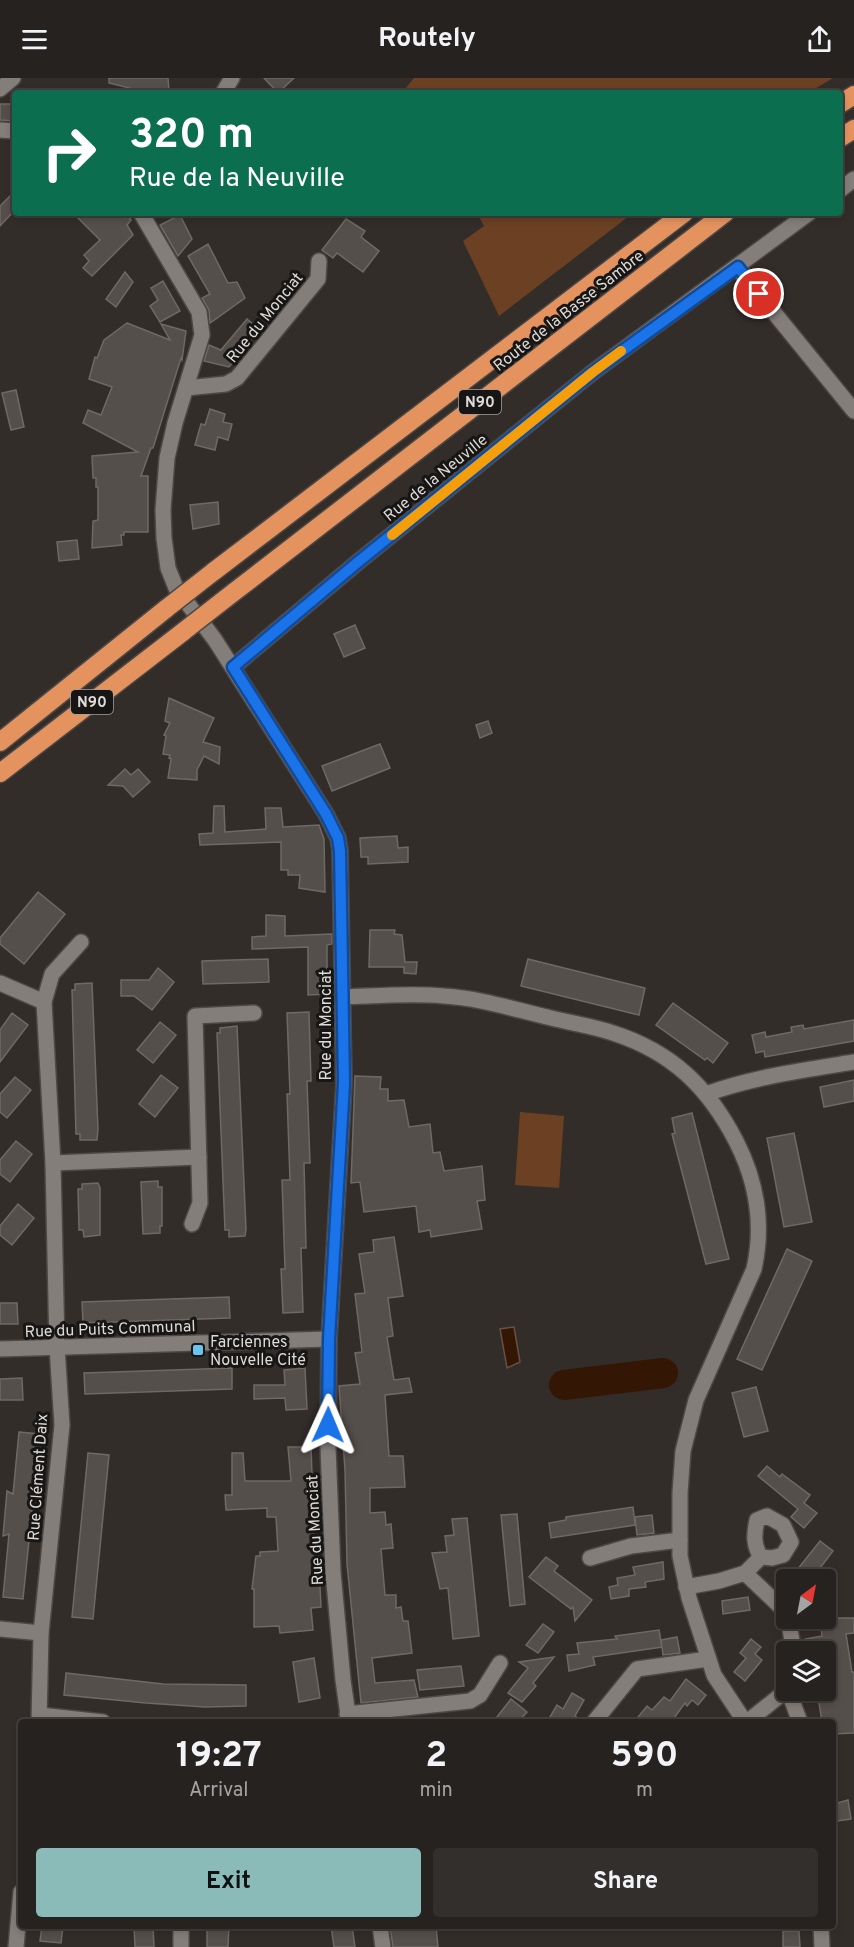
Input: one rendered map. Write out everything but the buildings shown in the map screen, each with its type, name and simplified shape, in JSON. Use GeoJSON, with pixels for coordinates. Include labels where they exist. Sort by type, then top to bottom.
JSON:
{"type":"FeatureCollection","features":[{"type":"Feature","properties":{"kind":"highway","name":"Route de la Basse Sambre"},"geometry":{"type":"LineString","coordinates":[[0,742],[213,572],[680,216]]}},
{"type":"Feature","properties":{"kind":"highway","name":"Route de la Basse Sambre"},"geometry":{"type":"LineString","coordinates":[[0,772],[722,216]]}},
{"type":"Feature","properties":{"kind":"street"},"geometry":{"type":"LineString","coordinates":[[0,89],[14,78]]}},
{"type":"Feature","properties":{"kind":"street","name":"Rue du Monciat"},"geometry":{"type":"LineString","coordinates":[[147,216],[199,312],[202,335],[167,458],[164,486],[164,538],[168,568],[176,588],[233,667],[322,807],[338,838],[341,866],[344,1083],[329,1339],[328,1447],[333,1572],[348,1718],[470,1701],[480,1695],[500,1664]]}},
{"type":"Feature","properties":{"kind":"street","name":"Rue de la Neuville"},"geometry":{"type":"LineString","coordinates":[[233,667],[358,562],[593,372],[805,216]]}},
{"type":"Feature","properties":{"kind":"street","name":"Rue du Monciat"},"geometry":{"type":"LineString","coordinates":[[186,388],[226,384],[237,378],[318,279],[319,261]]}},
{"type":"Feature","properties":{"kind":"street"},"geometry":{"type":"LineString","coordinates":[[738,267],[854,411]]}},
{"type":"Feature","properties":{"kind":"street","name":"Rue Clément Daix"},"geometry":{"type":"LineString","coordinates":[[39,1719],[41,1633],[62,1425],[57,1347],[53,1162],[44,1002],[52,974],[81,942]]}},
{"type":"Feature","properties":{"kind":"street"},"geometry":{"type":"LineString","coordinates":[[0,983],[44,1002]]}},
{"type":"Feature","properties":{"kind":"street"},"geometry":{"type":"LineString","coordinates":[[343,997],[444,996],[489,1003],[612,1032],[656,1051],[697,1082],[722,1113],[743,1154],[754,1184],[760,1232],[754,1269],[696,1400],[683,1451],[680,1557],[686,1587],[714,1675],[744,1719]]}},
{"type":"Feature","properties":{"kind":"street"},"geometry":{"type":"LineString","coordinates":[[192,1224],[200,1203],[195,1016],[254,1013]]}},
{"type":"Feature","properties":{"kind":"street"},"geometry":{"type":"LineString","coordinates":[[706,1094],[727,1086],[854,1062]]}},
{"type":"Feature","properties":{"kind":"street"},"geometry":{"type":"LineString","coordinates":[[53,1162],[199,1157]]}},
{"type":"Feature","properties":{"kind":"street","name":"Rue du Puits Communal"},"geometry":{"type":"LineString","coordinates":[[0,1349],[329,1339]]}},
{"type":"Feature","properties":{"kind":"street"},"geometry":{"type":"LineString","coordinates":[[590,1558],[631,1546],[680,1540]]}},
{"type":"Feature","properties":{"kind":"street"},"geometry":{"type":"LineString","coordinates":[[686,1587],[745,1573],[762,1557]]}},
{"type":"Feature","properties":{"kind":"street"},"geometry":{"type":"LineString","coordinates":[[745,1573],[776,1602]]}},
{"type":"Feature","properties":{"kind":"street"},"geometry":{"type":"LineString","coordinates":[[0,1629],[41,1633]]}},
{"type":"Feature","properties":{"kind":"street"},"geometry":{"type":"LineString","coordinates":[[596,1719],[637,1669],[708,1659]]}},
{"type":"Feature","properties":{"kind":"street"},"geometry":{"type":"LineString","coordinates":[[750,1719],[776,1699]]}},
{"type":"Feature","properties":{"kind":"street"},"geometry":{"type":"LineString","coordinates":[[792,1701],[799,1719]]}},
{"type":"Feature","properties":{"kind":"street"},"geometry":{"type":"LineString","coordinates":[[16,1947],[18,1925]]}},
{"type":"Feature","properties":{"kind":"street"},"geometry":{"type":"LineString","coordinates":[[181,1929],[181,1945]]}},
{"type":"Feature","properties":{"kind":"street"},"geometry":{"type":"LineString","coordinates":[[380,1929],[383,1947]]}},
{"type":"Feature","properties":{"kind":"street"},"geometry":{"type":"LineString","coordinates":[[821,1929],[822,1947]]}},
{"type":"Feature","properties":{"kind":"shaded area"},"geometry":{"type":"Polygon","coordinates":[[[414,78],[833,78],[813,90],[405,89],[414,78]]]}},
{"type":"Feature","properties":{"kind":"shaded area"},"geometry":{"type":"Polygon","coordinates":[[[479,216],[629,216],[499,316],[463,241],[484,226],[479,216]]]}},
{"type":"Feature","properties":{"kind":"shaded area"},"geometry":{"type":"Polygon","coordinates":[[[520,1112],[564,1116],[559,1188],[515,1185],[520,1112]]]}},
{"type":"Feature","properties":{"kind":"shaded area"},"geometry":{"type":"Polygon","coordinates":[[[514,1327],[520,1362],[507,1368],[500,1329],[514,1327]]]}},
{"type":"Feature","properties":{"kind":"waterway"},"geometry":{"type":"LineString","coordinates":[[564,1385],[663,1373]]}},
{"type":"Feature","properties":{"kind":"slow traffic"},"geometry":{"type":"LineString","coordinates":[[392,535],[621,351]]}},
{"type":"Feature","properties":{"kind":"place","name":"Farciennes Nouvelle Cité"},"geometry":{"type":"Point","coordinates":[198,1350]}},
{"type":"Feature","properties":{"kind":"route"},"geometry":{"type":"LineString","coordinates":[[328,1425],[329,1339],[344,1083],[340,851],[338,838],[326,814],[233,667],[358,562],[593,372],[738,267],[759,294]]}}]}
